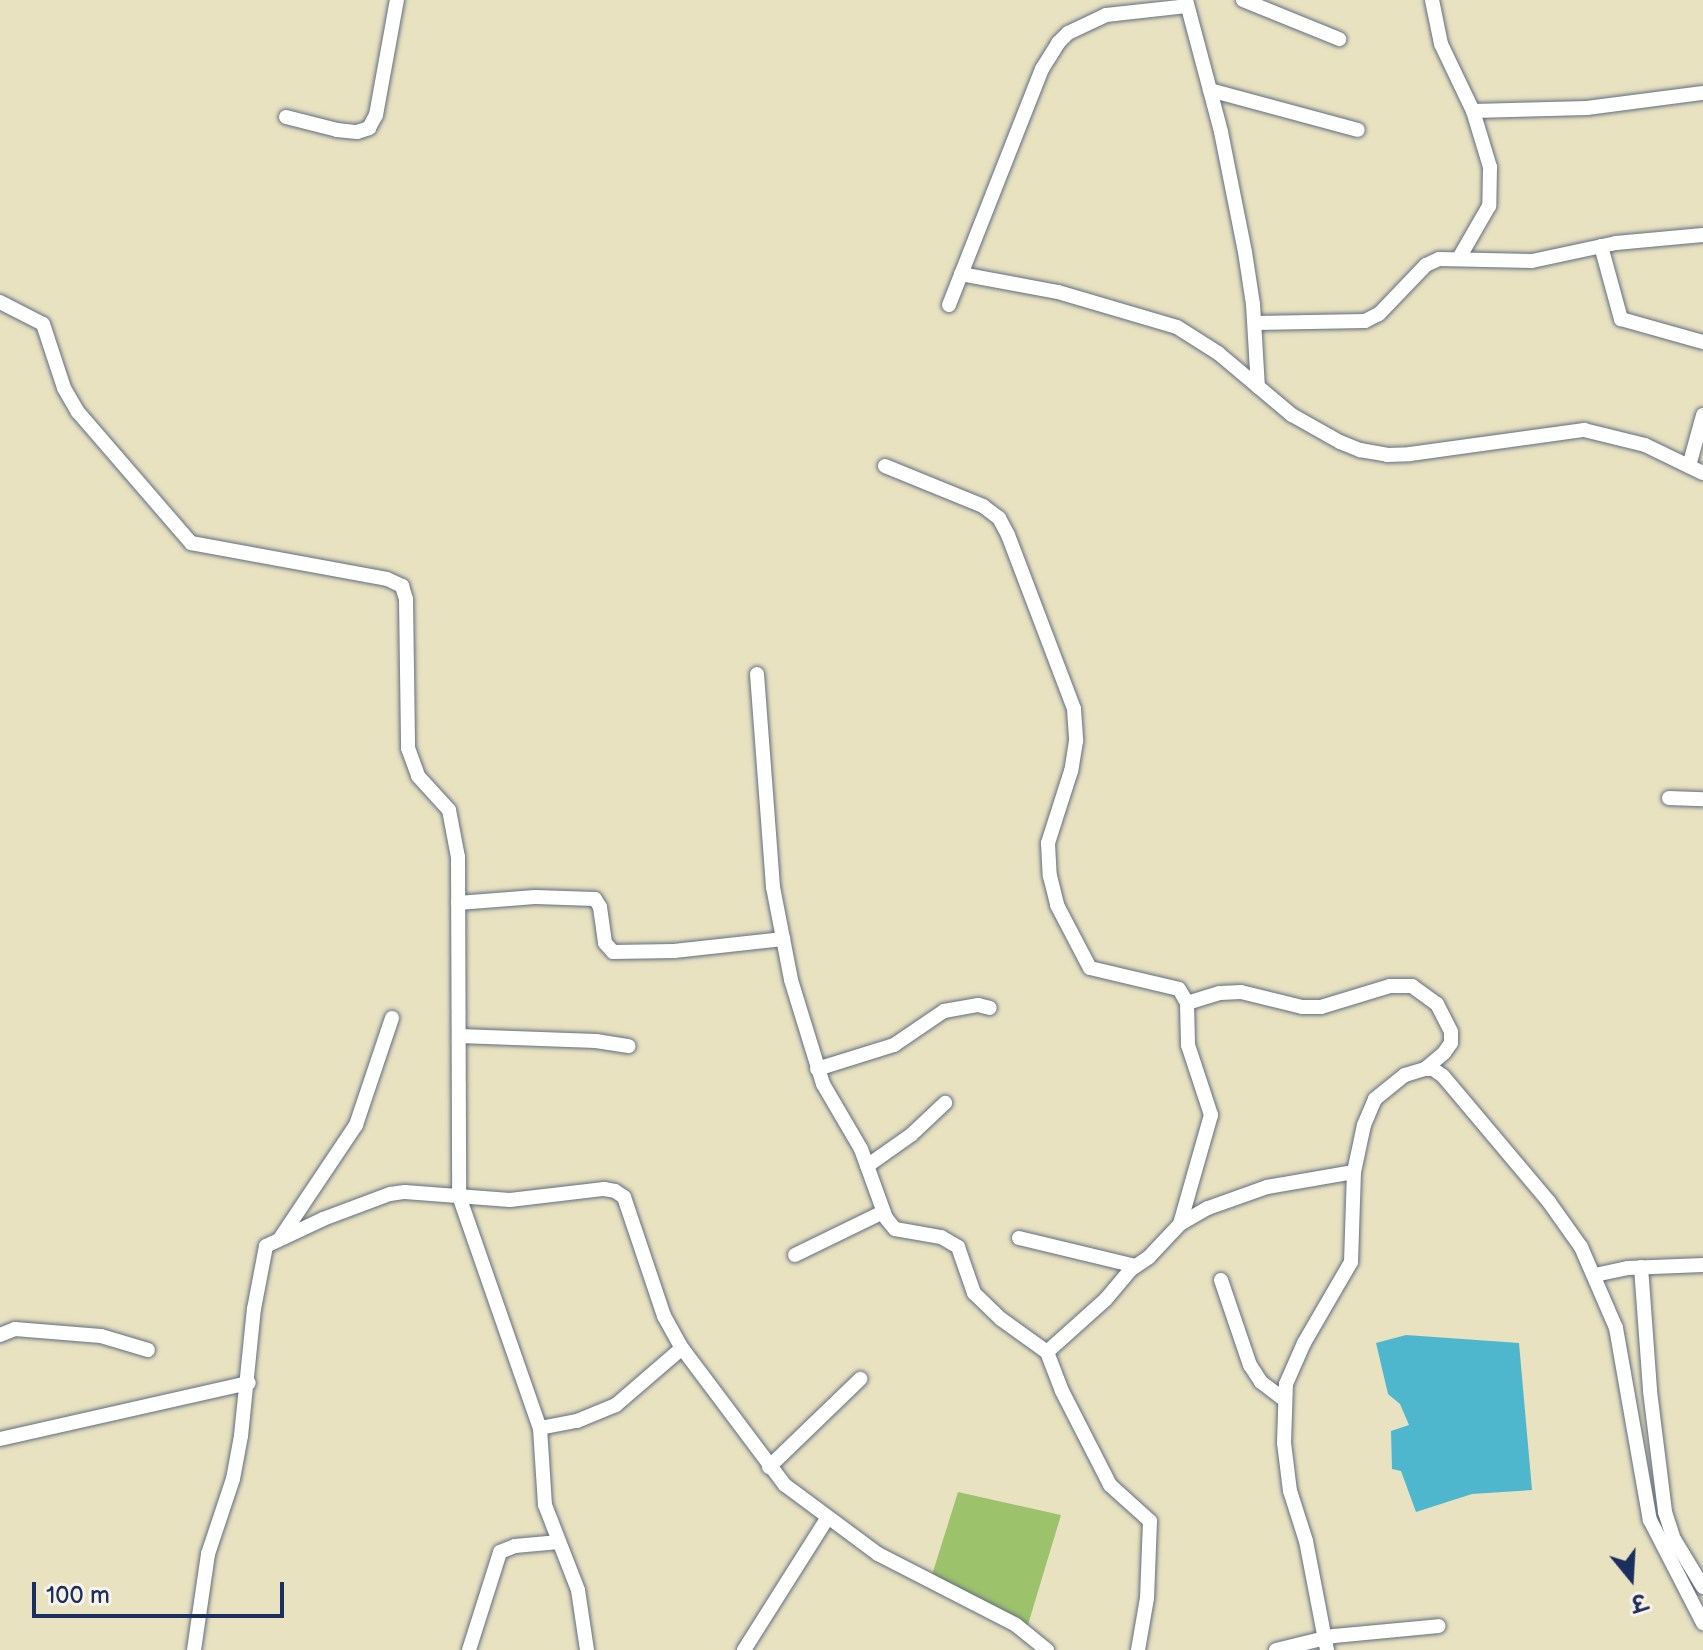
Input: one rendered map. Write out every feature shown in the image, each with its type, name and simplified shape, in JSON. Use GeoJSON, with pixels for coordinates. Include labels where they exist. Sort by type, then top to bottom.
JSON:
{"type":"FeatureCollection","features":[{"type":"Feature","properties":{"kind":"street"},"geometry":{"type":"LineString","coordinates":[[286,117],[337,130],[357,132],[369,128],[376,115],[397,0]]}},
{"type":"Feature","properties":{"kind":"street"},"geometry":{"type":"LineString","coordinates":[[1243,0],[1339,39]]}},
{"type":"Feature","properties":{"kind":"street"},"geometry":{"type":"LineString","coordinates":[[1432,0],[1441,44],[1473,111],[1490,167],[1489,206],[1459,258]]}},
{"type":"Feature","properties":{"kind":"street"},"geometry":{"type":"LineString","coordinates":[[949,305],[1042,69],[1058,43],[1068,33],[1106,15],[1186,3],[1210,90],[1245,252],[1255,323],[1258,387]]}},
{"type":"Feature","properties":{"kind":"street"},"geometry":{"type":"LineString","coordinates":[[1210,90],[1358,130]]}},
{"type":"Feature","properties":{"kind":"street"},"geometry":{"type":"LineString","coordinates":[[1473,111],[1587,108],[1703,93]]}},
{"type":"Feature","properties":{"kind":"street"},"geometry":{"type":"LineString","coordinates":[[1255,323],[1365,321],[1379,314],[1432,261],[1459,258],[1532,261],[1601,246],[1703,235]]}},
{"type":"Feature","properties":{"kind":"street"},"geometry":{"type":"LineString","coordinates":[[1601,246],[1621,319],[1703,342]]}},
{"type":"Feature","properties":{"kind":"street"},"geometry":{"type":"LineString","coordinates":[[961,274],[1058,292],[1166,322],[1218,353],[1292,415],[1360,450],[1387,455],[1584,430],[1625,438],[1696,470],[1703,415]]}},
{"type":"Feature","properties":{"kind":"street"},"geometry":{"type":"LineString","coordinates":[[0,302],[43,324],[64,388],[78,412],[191,543],[387,579],[402,586],[406,599],[408,748],[418,776],[449,810],[458,857],[459,1196],[540,1428],[545,1505],[578,1590],[587,1650]]}},
{"type":"Feature","properties":{"kind":"street"},"geometry":{"type":"LineString","coordinates":[[885,466],[983,506],[999,518],[1074,709],[1076,741],[1071,771],[1048,843],[1050,876],[1057,905],[1090,968],[1179,989],[1187,1003],[1188,1045],[1211,1115],[1180,1224]]}},
{"type":"Feature","properties":{"kind":"street"},"geometry":{"type":"LineString","coordinates":[[757,674],[773,887],[783,939],[817,1069],[834,1108],[857,1141],[883,1212],[895,1229],[950,1240],[965,1262],[974,1293],[1001,1319],[1047,1352],[1062,1391],[1110,1485],[1150,1521],[1147,1598],[1138,1650]]}},
{"type":"Feature","properties":{"kind":"street"},"geometry":{"type":"LineString","coordinates":[[1669,798],[1703,799]]}},
{"type":"Feature","properties":{"kind":"street"},"geometry":{"type":"LineString","coordinates":[[458,903],[535,897],[595,899],[600,907],[605,943],[613,952],[674,951],[783,939]]}},
{"type":"Feature","properties":{"kind":"street"},"geometry":{"type":"LineString","coordinates":[[1187,1003],[1220,993],[1241,992],[1302,1007],[1321,1007],[1390,986],[1412,986],[1437,1004],[1451,1032],[1451,1043],[1444,1053],[1425,1069],[1405,1075],[1375,1099],[1364,1125],[1354,1172],[1351,1262],[1294,1363],[1286,1384],[1284,1443],[1290,1491],[1306,1541],[1326,1644]]}},
{"type":"Feature","properties":{"kind":"street"},"geometry":{"type":"LineString","coordinates":[[817,1069],[889,1047],[944,1011],[978,1005],[990,1008]]}},
{"type":"Feature","properties":{"kind":"street"},"geometry":{"type":"LineString","coordinates":[[281,1238],[356,1125],[392,1018]]}},
{"type":"Feature","properties":{"kind":"street"},"geometry":{"type":"LineString","coordinates":[[459,1036],[596,1041],[629,1046]]}},
{"type":"Feature","properties":{"kind":"street"},"geometry":{"type":"LineString","coordinates":[[1425,1069],[1443,1076],[1549,1202],[1598,1274],[1624,1361],[1650,1520],[1703,1623]]}},
{"type":"Feature","properties":{"kind":"street"},"geometry":{"type":"LineString","coordinates":[[867,1166],[911,1135],[945,1103]]}},
{"type":"Feature","properties":{"kind":"street"},"geometry":{"type":"LineString","coordinates":[[1047,1352],[1106,1299],[1180,1224],[1208,1208],[1267,1187],[1354,1172]]}},
{"type":"Feature","properties":{"kind":"street"},"geometry":{"type":"LineString","coordinates":[[194,1650],[208,1554],[233,1479],[249,1383],[254,1309],[266,1246],[390,1194],[405,1192],[510,1200],[604,1189],[622,1194],[664,1316],[682,1348],[785,1485],[878,1554],[1016,1625],[1047,1650]]}},
{"type":"Feature","properties":{"kind":"street"},"geometry":{"type":"LineString","coordinates":[[795,1255],[883,1212]]}},
{"type":"Feature","properties":{"kind":"street"},"geometry":{"type":"LineString","coordinates":[[1019,1238],[1136,1266]]}},
{"type":"Feature","properties":{"kind":"street"},"geometry":{"type":"LineString","coordinates":[[1598,1274],[1634,1268],[1703,1265]]}},
{"type":"Feature","properties":{"kind":"street"},"geometry":{"type":"LineString","coordinates":[[1634,1268],[1665,1512],[1674,1539],[1703,1587]]}},
{"type":"Feature","properties":{"kind":"street"},"geometry":{"type":"LineString","coordinates":[[1221,1280],[1250,1365],[1261,1382],[1285,1400]]}},
{"type":"Feature","properties":{"kind":"street"},"geometry":{"type":"LineString","coordinates":[[0,1335],[15,1329],[101,1336],[148,1350]]}},
{"type":"Feature","properties":{"kind":"street"},"geometry":{"type":"LineString","coordinates":[[540,1428],[577,1421],[616,1405],[682,1348]]}},
{"type":"Feature","properties":{"kind":"street"},"geometry":{"type":"LineString","coordinates":[[769,1467],[860,1379]]}},
{"type":"Feature","properties":{"kind":"street"},"geometry":{"type":"LineString","coordinates":[[0,1439],[249,1383]]}},
{"type":"Feature","properties":{"kind":"street"},"geometry":{"type":"LineString","coordinates":[[744,1650],[828,1517]]}},
{"type":"Feature","properties":{"kind":"street"},"geometry":{"type":"LineString","coordinates":[[469,1650],[500,1552],[515,1546],[559,1542]]}},
{"type":"Feature","properties":{"kind":"street"},"geometry":{"type":"LineString","coordinates":[[1276,1650],[1439,1626]]}},
{"type":"Feature","properties":{"kind":"green space"},"geometry":{"type":"Polygon","coordinates":[[[958,1492],[1061,1515],[1027,1628],[932,1575],[958,1492]]]}},
{"type":"Feature","properties":{"kind":"water"},"geometry":{"type":"Polygon","coordinates":[[[1406,1335],[1519,1343],[1532,1490],[1472,1494],[1416,1512],[1401,1471],[1392,1469],[1391,1431],[1409,1425],[1400,1404],[1388,1394],[1376,1343],[1406,1335]]]}}]}
